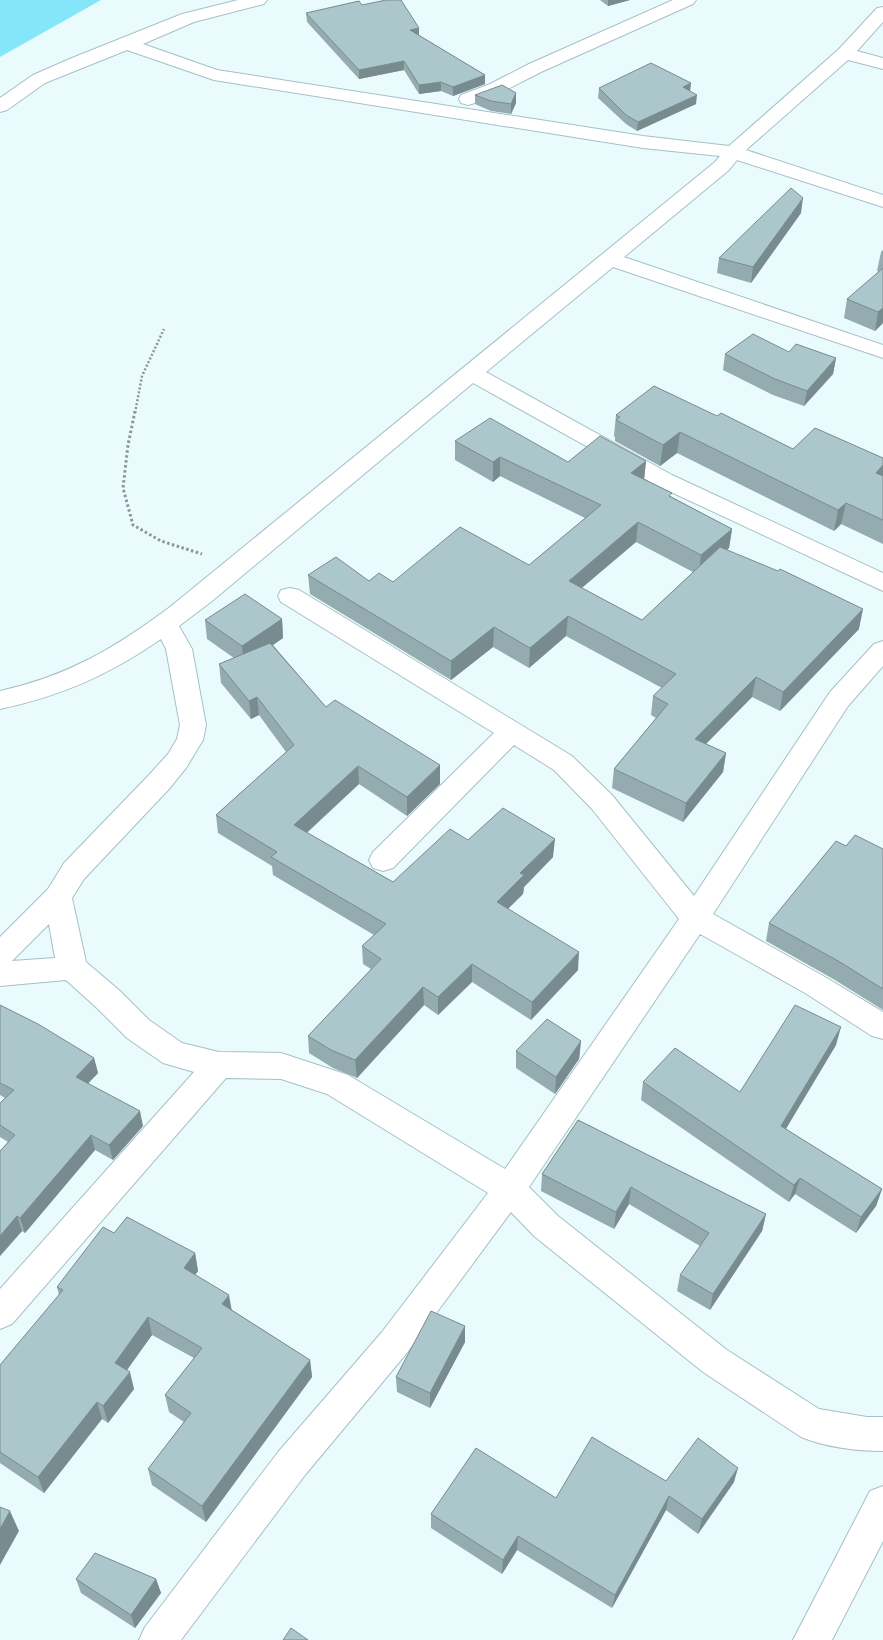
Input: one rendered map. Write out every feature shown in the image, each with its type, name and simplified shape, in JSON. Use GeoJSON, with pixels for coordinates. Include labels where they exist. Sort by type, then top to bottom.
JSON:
{"type":"FeatureCollection","features":[{"type":"Feature","properties":{"kind":"street"},"geometry":{"type":"LineString","coordinates":[[0,106],[39,79],[78,62],[188,18],[258,0]]}},
{"type":"Feature","properties":{"kind":"street"},"geometry":{"type":"LineString","coordinates":[[440,110],[496,88],[535,68],[687,0]]}},
{"type":"Feature","properties":{"kind":"street"},"geometry":{"type":"LineString","coordinates":[[0,700],[32,695],[83,675],[116,658],[165,624],[238,566],[470,372],[722,166],[733,152],[845,53],[883,12]]}},
{"type":"Feature","properties":{"kind":"street"},"geometry":{"type":"LineString","coordinates":[[127,44],[214,75],[643,142],[733,152],[883,201]]}},
{"type":"Feature","properties":{"kind":"street"},"geometry":{"type":"LineString","coordinates":[[845,53],[883,64]]}},
{"type":"Feature","properties":{"kind":"street"},"geometry":{"type":"LineString","coordinates":[[609,259],[883,352]]}},
{"type":"Feature","properties":{"kind":"street"},"geometry":{"type":"LineString","coordinates":[[470,372],[664,480],[883,583]]}},
{"type":"Feature","properties":{"kind":"street"},"geometry":{"type":"LineString","coordinates":[[290,596],[510,733],[563,763],[602,802],[695,918],[814,985],[883,1027]]}},
{"type":"Feature","properties":{"kind":"street"},"geometry":{"type":"LineString","coordinates":[[0,955],[58,897],[74,871],[159,782],[177,761],[190,740],[194,725],[179,649],[165,624]]}},
{"type":"Feature","properties":{"kind":"street"},"geometry":{"type":"LineString","coordinates":[[158,1640],[292,1463],[394,1343],[510,1189],[695,918],[838,699],[883,650]]}},
{"type":"Feature","properties":{"kind":"street"},"geometry":{"type":"LineString","coordinates":[[383,860],[510,733]]}},
{"type":"Feature","properties":{"kind":"street"},"geometry":{"type":"LineString","coordinates":[[58,897],[72,968],[109,1000],[138,1029],[174,1054],[219,1065],[281,1066],[337,1084],[510,1189],[546,1226],[715,1361],[813,1425],[867,1434],[883,1434]]}},
{"type":"Feature","properties":{"kind":"street"},"geometry":{"type":"LineString","coordinates":[[0,974],[72,968]]}},
{"type":"Feature","properties":{"kind":"street"},"geometry":{"type":"LineString","coordinates":[[0,1313],[219,1065]]}},
{"type":"Feature","properties":{"kind":"street"},"geometry":{"type":"LineString","coordinates":[[812,1640],[883,1504]]}},
{"type":"Feature","properties":{"kind":"path"},"geometry":{"type":"LineString","coordinates":[[164,329],[142,376],[128,445],[123,488],[133,525],[161,541],[238,566]]}},
{"type":"Feature","properties":{"kind":"shaded area"},"geometry":{"type":"Polygon","coordinates":[[[0,0],[101,0],[0,57],[0,0]]]}},
{"type":"Feature","properties":{"kind":"building"},"geometry":{"type":"Polygon","coordinates":[[[386,0],[401,0],[419,28],[410,30],[485,75],[453,87],[441,82],[419,85],[404,61],[359,70],[306,13],[359,1],[362,5],[386,0]]]}},
{"type":"Feature","properties":{"kind":"building"},"geometry":{"type":"Polygon","coordinates":[[[651,63],[691,83],[683,87],[697,95],[638,122],[626,115],[599,88],[651,63]]]}},
{"type":"Feature","properties":{"kind":"building"},"geometry":{"type":"Polygon","coordinates":[[[502,85],[516,93],[511,104],[491,101],[475,95],[502,85]]]}},
{"type":"Feature","properties":{"kind":"building"},"geometry":{"type":"Polygon","coordinates":[[[791,188],[803,198],[753,267],[719,258],[791,188]]]}},
{"type":"Feature","properties":{"kind":"building"},"geometry":{"type":"Polygon","coordinates":[[[883,268],[883,308],[878,312],[847,299],[883,268]]]}},
{"type":"Feature","properties":{"kind":"building"},"geometry":{"type":"Polygon","coordinates":[[[753,334],[789,352],[796,344],[836,358],[807,391],[775,379],[725,354],[753,334]]]}},
{"type":"Feature","properties":{"kind":"building"},"geometry":{"type":"Polygon","coordinates":[[[654,386],[717,416],[721,413],[793,449],[815,428],[883,458],[883,465],[876,473],[883,476],[883,520],[846,503],[838,510],[680,432],[663,445],[616,420],[620,417],[616,415],[654,386]]]}},
{"type":"Feature","properties":{"kind":"building"},"geometry":{"type":"Polygon","coordinates":[[[490,418],[568,462],[600,436],[646,461],[631,473],[672,493],[669,496],[732,529],[701,555],[638,522],[569,581],[642,620],[720,547],[778,571],[780,569],[863,609],[783,692],[756,677],[695,739],[726,753],[686,803],[614,769],[668,704],[653,696],[676,674],[568,616],[530,648],[494,627],[451,661],[308,575],[336,557],[369,581],[379,573],[393,582],[460,527],[529,565],[601,505],[500,457],[493,462],[455,441],[490,418]]]}},
{"type":"Feature","properties":{"kind":"building"},"geometry":{"type":"Polygon","coordinates":[[[245,594],[282,619],[242,646],[205,620],[245,594]]]}},
{"type":"Feature","properties":{"kind":"building"},"geometry":{"type":"Polygon","coordinates":[[[270,643],[326,707],[335,700],[440,765],[407,797],[358,766],[294,825],[393,882],[450,829],[468,840],[503,808],[555,839],[520,873],[524,875],[497,902],[579,952],[532,1002],[472,964],[438,997],[423,987],[355,1060],[331,1050],[308,1036],[381,959],[362,946],[386,924],[271,857],[277,852],[216,815],[294,745],[257,697],[249,701],[219,664],[270,643]]]}},
{"type":"Feature","properties":{"kind":"building"},"geometry":{"type":"Polygon","coordinates":[[[855,835],[883,849],[883,989],[840,962],[769,923],[836,841],[846,846],[855,835]]]}},
{"type":"Feature","properties":{"kind":"building"},"geometry":{"type":"Polygon","coordinates":[[[0,1005],[38,1024],[94,1058],[76,1077],[140,1111],[109,1145],[91,1135],[20,1218],[17,1216],[0,1236],[0,1151],[15,1135],[0,1125],[0,1103],[14,1090],[0,1083],[0,1005]]]}},
{"type":"Feature","properties":{"kind":"building"},"geometry":{"type":"Polygon","coordinates":[[[795,1005],[841,1027],[781,1126],[882,1189],[861,1217],[800,1178],[794,1185],[643,1082],[675,1048],[740,1092],[795,1005]]]}},
{"type":"Feature","properties":{"kind":"building"},"geometry":{"type":"Polygon","coordinates":[[[547,1019],[581,1041],[556,1077],[516,1051],[547,1019]]]}},
{"type":"Feature","properties":{"kind":"building"},"geometry":{"type":"Polygon","coordinates":[[[578,1120],[766,1214],[713,1294],[680,1275],[709,1233],[631,1187],[616,1212],[542,1174],[578,1120]]]}},
{"type":"Feature","properties":{"kind":"building"},"geometry":{"type":"Polygon","coordinates":[[[127,1217],[195,1253],[184,1268],[229,1295],[222,1304],[310,1360],[202,1506],[148,1469],[191,1413],[165,1395],[202,1348],[148,1317],[115,1363],[130,1372],[103,1406],[97,1402],[38,1477],[0,1452],[0,1365],[63,1290],[57,1287],[103,1227],[114,1233],[127,1217]]]}},
{"type":"Feature","properties":{"kind":"building"},"geometry":{"type":"Polygon","coordinates":[[[431,1311],[465,1326],[430,1393],[396,1377],[431,1311]]]}},
{"type":"Feature","properties":{"kind":"building"},"geometry":{"type":"Polygon","coordinates":[[[592,1437],[666,1481],[698,1438],[738,1468],[702,1519],[669,1496],[615,1595],[518,1536],[503,1560],[431,1514],[476,1448],[556,1498],[592,1437]]]}},
{"type":"Feature","properties":{"kind":"building"},"geometry":{"type":"Polygon","coordinates":[[[0,1507],[10,1511],[0,1529],[0,1507]]]}},
{"type":"Feature","properties":{"kind":"building"},"geometry":{"type":"Polygon","coordinates":[[[95,1553],[156,1579],[131,1615],[76,1579],[95,1553]]]}},
{"type":"Feature","properties":{"kind":"building"},"geometry":{"type":"Polygon","coordinates":[[[291,1628],[308,1640],[283,1640],[291,1628]]]}}]}
